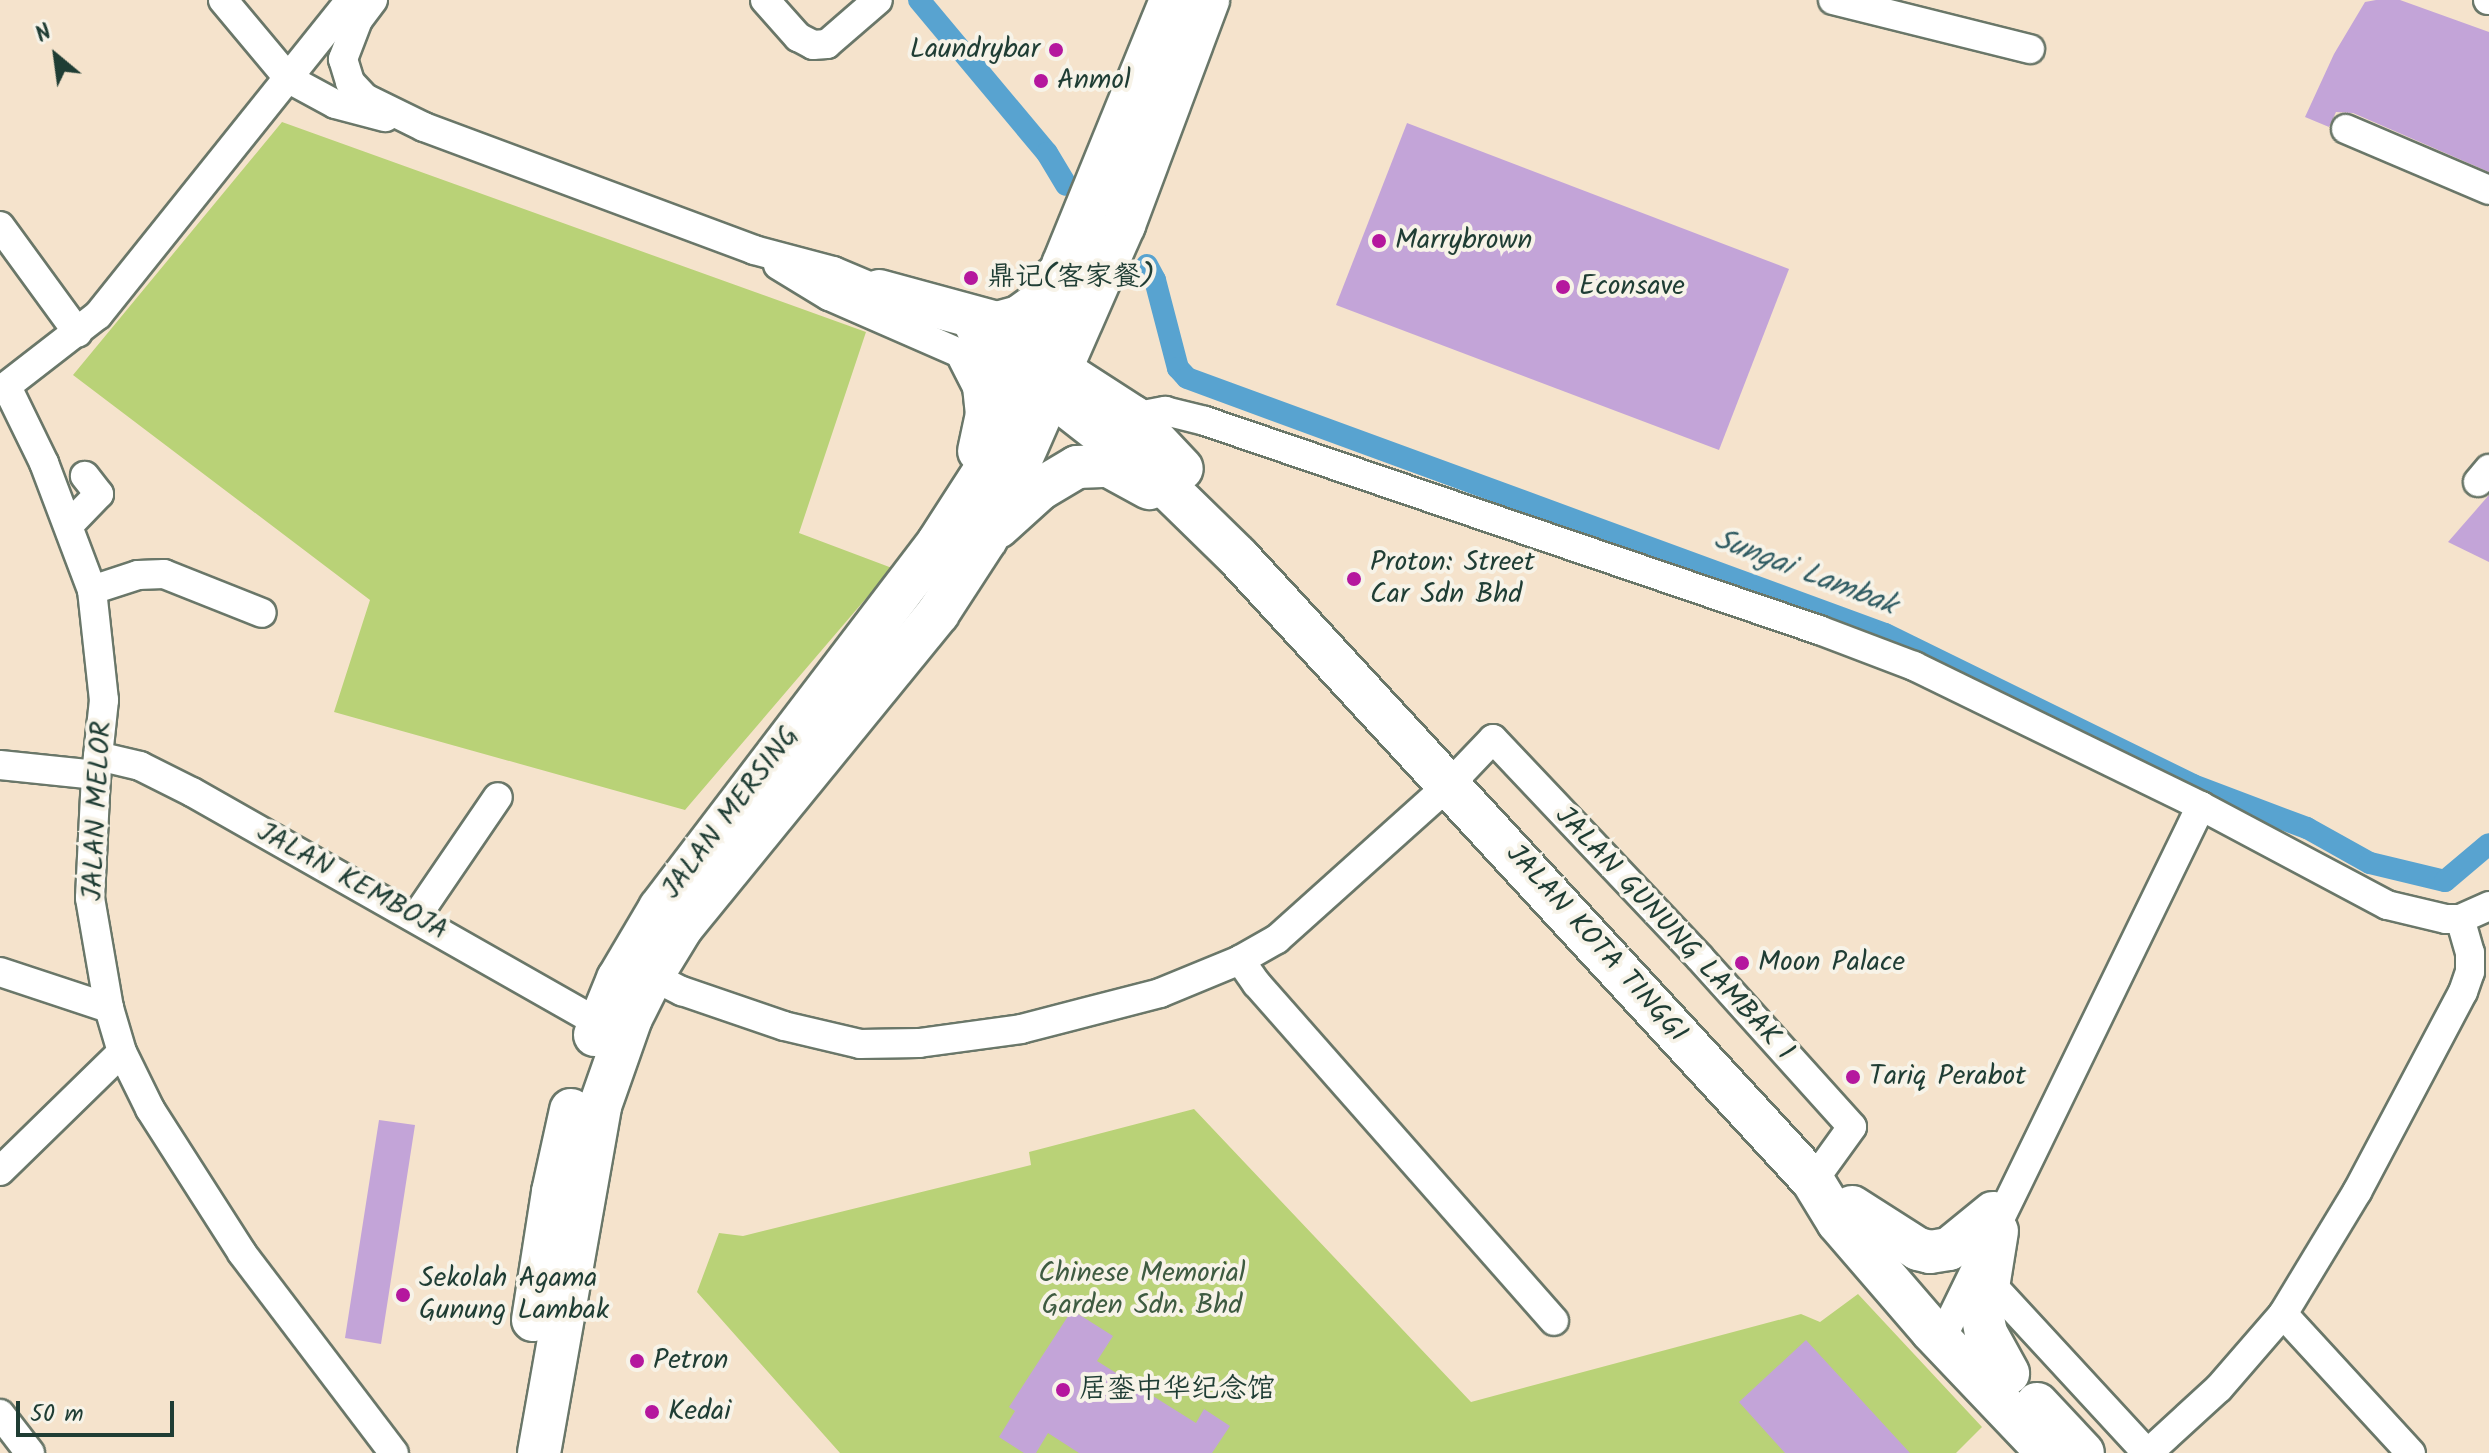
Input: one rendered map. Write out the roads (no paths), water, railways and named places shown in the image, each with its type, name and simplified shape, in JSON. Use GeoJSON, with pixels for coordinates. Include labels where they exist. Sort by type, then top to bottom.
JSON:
{"type":"FeatureCollection","features":[{"type":"Feature","properties":{"kind":"highway","name":"JALAN MERSING"},"geometry":{"type":"LineString","coordinates":[[537,1447],[553,1192],[569,1117],[599,1023],[618,979],[660,908],[938,543],[1042,375],[1063,265],[1103,232],[1171,0]]}},
{"type":"Feature","properties":{"kind":"highway","name":"JALAN MERSING"},"geometry":{"type":"LineString","coordinates":[[537,1447],[600,1106],[631,1018],[682,927],[938,613],[986,539],[1042,375],[1208,0]]}},
{"type":"Feature","properties":{"kind":"highway"},"geometry":{"type":"LineString","coordinates":[[1103,232],[1097,336],[1101,356],[1128,413]]}},
{"type":"Feature","properties":{"kind":"highway"},"geometry":{"type":"LineString","coordinates":[[879,291],[997,323],[1019,317],[1038,303],[1063,265]]}},
{"type":"Feature","properties":{"kind":"highway"},"geometry":{"type":"LineString","coordinates":[[938,543],[953,501],[981,446],[987,414],[984,386],[969,356]]}},
{"type":"Feature","properties":{"kind":"highway","name":"JALAN KOTA TINGGI"},"geometry":{"type":"LineString","coordinates":[[1042,375],[1128,413],[1281,576],[1377,708]]}},
{"type":"Feature","properties":{"kind":"highway","name":"JALAN KOTA TINGGI"},"geometry":{"type":"LineString","coordinates":[[1042,375],[1151,472],[1238,557],[1813,1181],[1838,1222],[1941,1320],[2008,1373],[2083,1453]]}},
{"type":"Feature","properties":{"kind":"highway"},"geometry":{"type":"LineString","coordinates":[[986,539],[1052,481],[1077,467],[1109,466],[1145,486],[1238,557]]}},
{"type":"Feature","properties":{"kind":"highway","name":"JALAN KOTA TINGGI"},"geometry":{"type":"LineString","coordinates":[[1813,1181],[1852,1207],[2048,1453]]}},
{"type":"Feature","properties":{"kind":"highway"},"geometry":{"type":"LineString","coordinates":[[1852,1207],[1918,1249],[1930,1252],[1949,1249],[2002,1209]]}},
{"type":"Feature","properties":{"kind":"highway"},"geometry":{"type":"LineString","coordinates":[[2002,1209],[1983,1318],[1986,1333],[2008,1373]]}},
{"type":"Feature","properties":{"kind":"street"},"geometry":{"type":"LineString","coordinates":[[223,0],[289,79],[335,104],[424,127]]}},
{"type":"Feature","properties":{"kind":"street"},"geometry":{"type":"LineString","coordinates":[[4,389],[98,315],[350,0]]}},
{"type":"Feature","properties":{"kind":"street"},"geometry":{"type":"LineString","coordinates":[[373,0],[358,20],[343,59],[350,82],[365,98],[424,127],[754,250],[833,271],[879,291],[1042,375]]}},
{"type":"Feature","properties":{"kind":"street"},"geometry":{"type":"LineString","coordinates":[[765,0],[798,37],[813,45],[827,44],[878,0]]}},
{"type":"Feature","properties":{"kind":"street"},"geometry":{"type":"LineString","coordinates":[[1833,0],[2030,49]]}},
{"type":"Feature","properties":{"kind":"street"},"geometry":{"type":"LineString","coordinates":[[2346,129],[2489,190]]}},
{"type":"Feature","properties":{"kind":"street"},"geometry":{"type":"LineString","coordinates":[[0,226],[78,333]]}},
{"type":"Feature","properties":{"kind":"street"},"geometry":{"type":"LineString","coordinates":[[754,250],[829,296],[969,356],[1042,375]]}},
{"type":"Feature","properties":{"kind":"street","name":"JALAN MELOR"},"geometry":{"type":"LineString","coordinates":[[4,389],[69,525],[92,590],[104,700],[90,898],[109,1008],[122,1052],[150,1109],[242,1253],[394,1453]]}},
{"type":"Feature","properties":{"kind":"street"},"geometry":{"type":"LineString","coordinates":[[1128,413],[1165,411],[1205,421],[1819,630],[1914,666],[2201,806],[2387,905],[2424,916],[2460,919],[2489,906]]}},
{"type":"Feature","properties":{"kind":"street"},"geometry":{"type":"LineString","coordinates":[[69,525],[99,494],[85,476]]}},
{"type":"Feature","properties":{"kind":"street"},"geometry":{"type":"LineString","coordinates":[[92,590],[138,575],[164,574],[262,613]]}},
{"type":"Feature","properties":{"kind":"street","name":"JALAN GUNUNG LAMBAK 1"},"geometry":{"type":"LineString","coordinates":[[1450,784],[1493,739],[1700,958],[1852,1127],[1813,1181]]}},
{"type":"Feature","properties":{"kind":"street","name":"JALAN KEMBOJA"},"geometry":{"type":"LineString","coordinates":[[0,765],[140,766],[416,917],[599,1023]]}},
{"type":"Feature","properties":{"kind":"street"},"geometry":{"type":"LineString","coordinates":[[652,976],[682,991],[784,1026],[841,1041],[880,1045],[965,1038],[1063,1019],[1160,993],[1240,960],[1277,939],[1450,784]]}},
{"type":"Feature","properties":{"kind":"street"},"geometry":{"type":"LineString","coordinates":[[416,917],[498,797]]}},
{"type":"Feature","properties":{"kind":"street"},"geometry":{"type":"LineString","coordinates":[[1941,1320],[2002,1209],[2201,806]]}},
{"type":"Feature","properties":{"kind":"street"},"geometry":{"type":"LineString","coordinates":[[1991,1284],[2147,1453],[2219,1388],[2283,1314],[2357,1192],[2463,992],[2470,972],[2470,953],[2460,919]]}},
{"type":"Feature","properties":{"kind":"street"},"geometry":{"type":"LineString","coordinates":[[1240,960],[1257,984],[1554,1321]]}},
{"type":"Feature","properties":{"kind":"street"},"geometry":{"type":"LineString","coordinates":[[0,972],[109,1008]]}},
{"type":"Feature","properties":{"kind":"street"},"geometry":{"type":"LineString","coordinates":[[0,1171],[122,1052]]}},
{"type":"Feature","properties":{"kind":"street"},"geometry":{"type":"LineString","coordinates":[[2283,1314],[2411,1453]]}},
{"type":"Feature","properties":{"kind":"street"},"geometry":{"type":"LineString","coordinates":[[0,1414],[30,1453]]}},
{"type":"Feature","properties":{"kind":"waterway","name":"Sungai Lambak"},"geometry":{"type":"LineString","coordinates":[[919,0],[1047,153],[1066,185]]}},
{"type":"Feature","properties":{"kind":"waterway","name":"Sungai Lambak"},"geometry":{"type":"LineString","coordinates":[[1147,265],[1155,280],[1178,368],[1187,378],[1885,634],[2193,785],[2307,828],[2370,863],[2445,881],[2489,844]]}},
{"type":"Feature","properties":{"kind":"place","name":"Laundrybar"},"geometry":{"type":"Point","coordinates":[1056,50]}},
{"type":"Feature","properties":{"kind":"place","name":"Anmol"},"geometry":{"type":"Point","coordinates":[1041,81]}},
{"type":"Feature","properties":{"kind":"place","name":"Marrybrown"},"geometry":{"type":"Point","coordinates":[1379,241]}},
{"type":"Feature","properties":{"kind":"place","name":"鼎记(客家餐)"},"geometry":{"type":"Point","coordinates":[971,278]}},
{"type":"Feature","properties":{"kind":"place","name":"Econsave"},"geometry":{"type":"Point","coordinates":[1563,287]}},
{"type":"Feature","properties":{"kind":"place","name":"Proton: Street Car Sdn Bhd"},"geometry":{"type":"Point","coordinates":[1354,579]}},
{"type":"Feature","properties":{"kind":"place","name":"Moon Palace"},"geometry":{"type":"Point","coordinates":[1742,963]}},
{"type":"Feature","properties":{"kind":"place","name":"Tariq Perabot"},"geometry":{"type":"Point","coordinates":[1853,1077]}},
{"type":"Feature","properties":{"kind":"place","name":"Sekolah Agama Gunung Lambak"},"geometry":{"type":"Point","coordinates":[403,1295]}},
{"type":"Feature","properties":{"kind":"place","name":"Petron"},"geometry":{"type":"Point","coordinates":[637,1361]}},
{"type":"Feature","properties":{"kind":"place","name":"居銮中华纪念馆"},"geometry":{"type":"Point","coordinates":[1063,1390]}},
{"type":"Feature","properties":{"kind":"place","name":"Kedai"},"geometry":{"type":"Point","coordinates":[652,1412]}},
{"type":"Feature","properties":{"kind":"park label","name":"Chinese Memorial Garden Sdn. Bhd"},"geometry":{"type":"Point","coordinates":[1142,1290]}}]}
